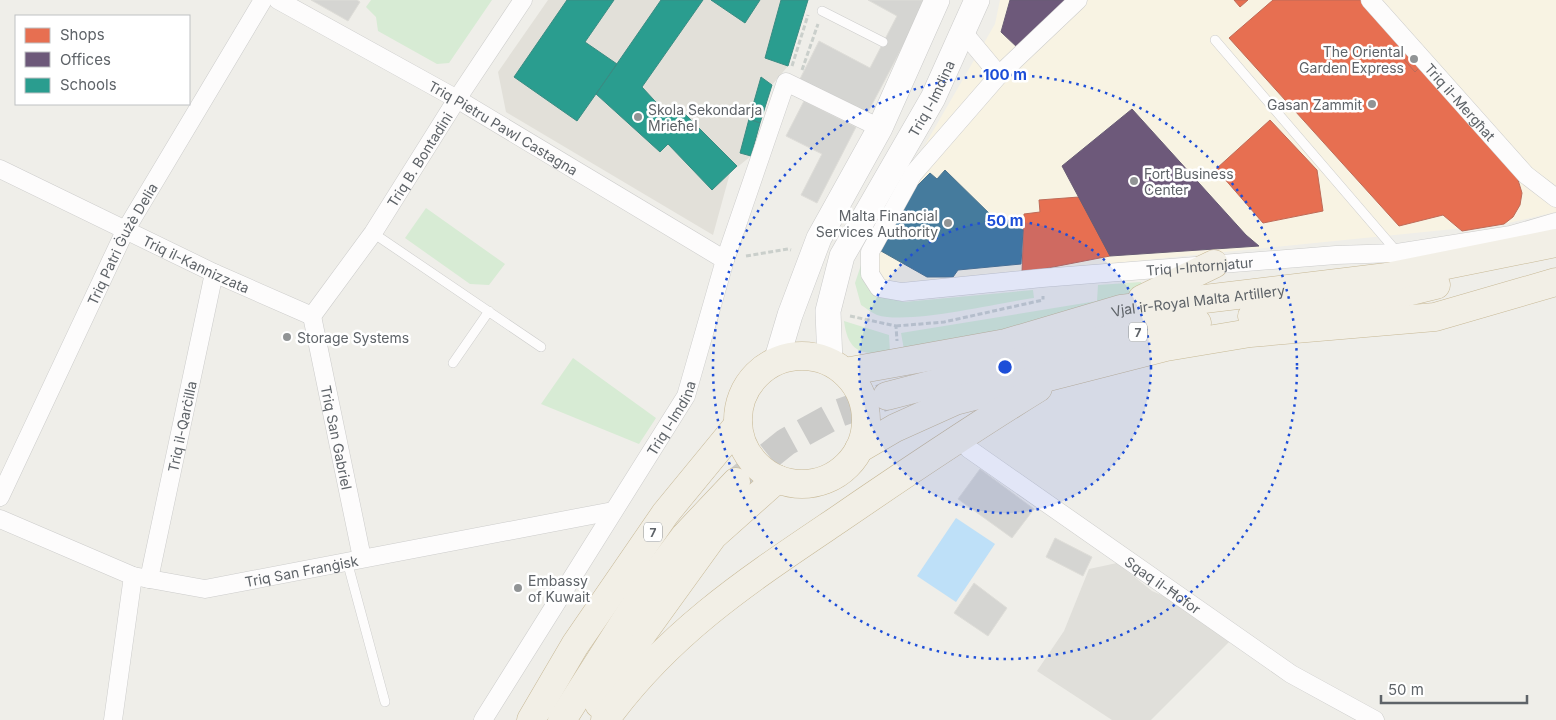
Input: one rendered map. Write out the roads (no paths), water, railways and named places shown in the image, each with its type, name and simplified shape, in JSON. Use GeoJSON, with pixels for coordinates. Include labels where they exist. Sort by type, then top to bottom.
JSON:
{"type":"FeatureCollection","features":[{"type":"Feature","properties":{"kind":"highway","name":"Vjal ir-Royal Malta Artillery"},"geometry":{"type":"LineString","coordinates":[[837,367],[898,363],[1006,343],[1120,309],[1386,277],[1556,243]]}},
{"type":"Feature","properties":{"kind":"highway","name":"Vjal ir-Royal Malta Artillery"},"geometry":{"type":"LineString","coordinates":[[887,396],[1126,334],[1395,295],[1529,264],[1556,254]]}},
{"type":"Feature","properties":{"kind":"highway"},"geometry":{"type":"LineString","coordinates":[[1120,309],[1214,264]]}},
{"type":"Feature","properties":{"kind":"highway","name":"7"},"geometry":{"type":"LineString","coordinates":[[1059,375],[1166,347],[1250,333],[1435,317],[1556,282]]}},
{"type":"Feature","properties":{"kind":"highway"},"geometry":{"type":"LineString","coordinates":[[794,357],[812,357],[837,367],[856,385],[863,400],[866,416],[865,433],[859,449],[850,462],[838,473],[824,481],[792,484],[777,479],[758,466],[744,447],[739,419],[743,397],[751,382],[762,370],[776,362],[794,357]]}},
{"type":"Feature","properties":{"kind":"highway"},"geometry":{"type":"LineString","coordinates":[[605,720],[649,666],[676,639],[723,599],[961,436],[1059,375]]}},
{"type":"Feature","properties":{"kind":"highway"},"geometry":{"type":"LineString","coordinates":[[859,449],[895,428],[955,401],[1059,375]]}},
{"type":"Feature","properties":{"kind":"highway","name":"7"},"geometry":{"type":"LineString","coordinates":[[531,720],[575,645],[666,514],[739,419]]}},
{"type":"Feature","properties":{"kind":"highway"},"geometry":{"type":"LineString","coordinates":[[591,720],[640,638],[708,543],[727,522],[745,509],[777,479]]}},
{"type":"Feature","properties":{"kind":"highway","name":"7"},"geometry":{"type":"LineString","coordinates":[[562,720],[648,585],[685,536],[736,482]]}},
{"type":"Feature","properties":{"kind":"main road"},"geometry":{"type":"LineString","coordinates":[[776,362],[784,331],[811,258],[880,128],[906,54],[937,0]]}},
{"type":"Feature","properties":{"kind":"main road","name":"Triq l-Imdina"},"geometry":{"type":"LineString","coordinates":[[837,367],[828,311],[842,256],[933,98],[964,33],[977,0]]}},
{"type":"Feature","properties":{"kind":"street","name":"Triq Patri Ġużè Delia"},"geometry":{"type":"LineString","coordinates":[[0,496],[125,231],[263,0]]}},
{"type":"Feature","properties":{"kind":"street","name":"Triq Pietru Pawl Castagna"},"geometry":{"type":"LineString","coordinates":[[278,0],[457,99],[725,260]]}},
{"type":"Feature","properties":{"kind":"street","name":"Triq B. Bontadini"},"geometry":{"type":"LineString","coordinates":[[312,316],[373,233],[457,99],[523,0]]}},
{"type":"Feature","properties":{"kind":"street"},"geometry":{"type":"LineString","coordinates":[[964,33],[999,75],[1078,0]]}},
{"type":"Feature","properties":{"kind":"street","name":"Triq il-Mergħat"},"geometry":{"type":"LineString","coordinates":[[1370,0],[1526,175],[1556,198]]}},
{"type":"Feature","properties":{"kind":"street","name":"Triq l-Intornjatur"},"geometry":{"type":"LineString","coordinates":[[999,75],[913,174],[870,252],[870,274],[879,288],[902,292],[1214,264],[1336,255],[1397,253],[1511,234],[1556,222]]}},
{"type":"Feature","properties":{"kind":"street","name":"Triq l-Imdina"},"geometry":{"type":"LineString","coordinates":[[482,720],[686,396],[725,260],[791,85],[880,128]]}},
{"type":"Feature","properties":{"kind":"street","name":"Triq il-Kannizzata"},"geometry":{"type":"LineString","coordinates":[[0,169],[214,274],[312,316]]}},
{"type":"Feature","properties":{"kind":"street","name":"Triq il-Qarċilla"},"geometry":{"type":"LineString","coordinates":[[113,720],[141,578],[214,274]]}},
{"type":"Feature","properties":{"kind":"street","name":"Triq San Gabriel"},"geometry":{"type":"LineString","coordinates":[[312,316],[355,560]]}},
{"type":"Feature","properties":{"kind":"street","name":"Sqaq il-Ħofor"},"geometry":{"type":"LineString","coordinates":[[961,436],[969,448],[1292,674],[1375,720]]}},
{"type":"Feature","properties":{"kind":"street","name":"Triq San Franġisk"},"geometry":{"type":"LineString","coordinates":[[0,519],[141,578],[205,589],[613,511]]}},
{"type":"Feature","properties":{"kind":"lane"},"geometry":{"type":"LineString","coordinates":[[822,11],[883,42]]}},
{"type":"Feature","properties":{"kind":"lane"},"geometry":{"type":"LineString","coordinates":[[1215,40],[1397,253]]}},
{"type":"Feature","properties":{"kind":"lane"},"geometry":{"type":"LineString","coordinates":[[373,233],[541,347]]}},
{"type":"Feature","properties":{"kind":"lane"},"geometry":{"type":"LineString","coordinates":[[453,363],[489,311]]}},
{"type":"Feature","properties":{"kind":"lane"},"geometry":{"type":"LineString","coordinates":[[355,560],[385,702]]}},
{"type":"Feature","properties":{"kind":"water"},"geometry":{"type":"Polygon","coordinates":[[[956,518],[995,544],[956,602],[917,576],[956,518]]]}},
{"type":"Feature","properties":{"kind":"tunnel"},"geometry":{"type":"LineString","coordinates":[[736,482],[786,442],[839,413],[887,396]]}},
{"type":"Feature","properties":{"kind":"place","name":"The Oriental Garden Express"},"geometry":{"type":"Point","coordinates":[1414,59]}},
{"type":"Feature","properties":{"kind":"place","name":"Gasan Zammit"},"geometry":{"type":"Point","coordinates":[1372,104]}},
{"type":"Feature","properties":{"kind":"place","name":"Skola Sekondarja Mrieħel"},"geometry":{"type":"Point","coordinates":[638,117]}},
{"type":"Feature","properties":{"kind":"place","name":"Fort Business Center"},"geometry":{"type":"Point","coordinates":[1134,181]}},
{"type":"Feature","properties":{"kind":"place","name":"Malta Financial Services Authority"},"geometry":{"type":"Point","coordinates":[948,223]}},
{"type":"Feature","properties":{"kind":"place","name":"Storage Systems"},"geometry":{"type":"Point","coordinates":[287,337]}},
{"type":"Feature","properties":{"kind":"place","name":"Embassy of Kuwait"},"geometry":{"type":"Point","coordinates":[518,588]}}]}
